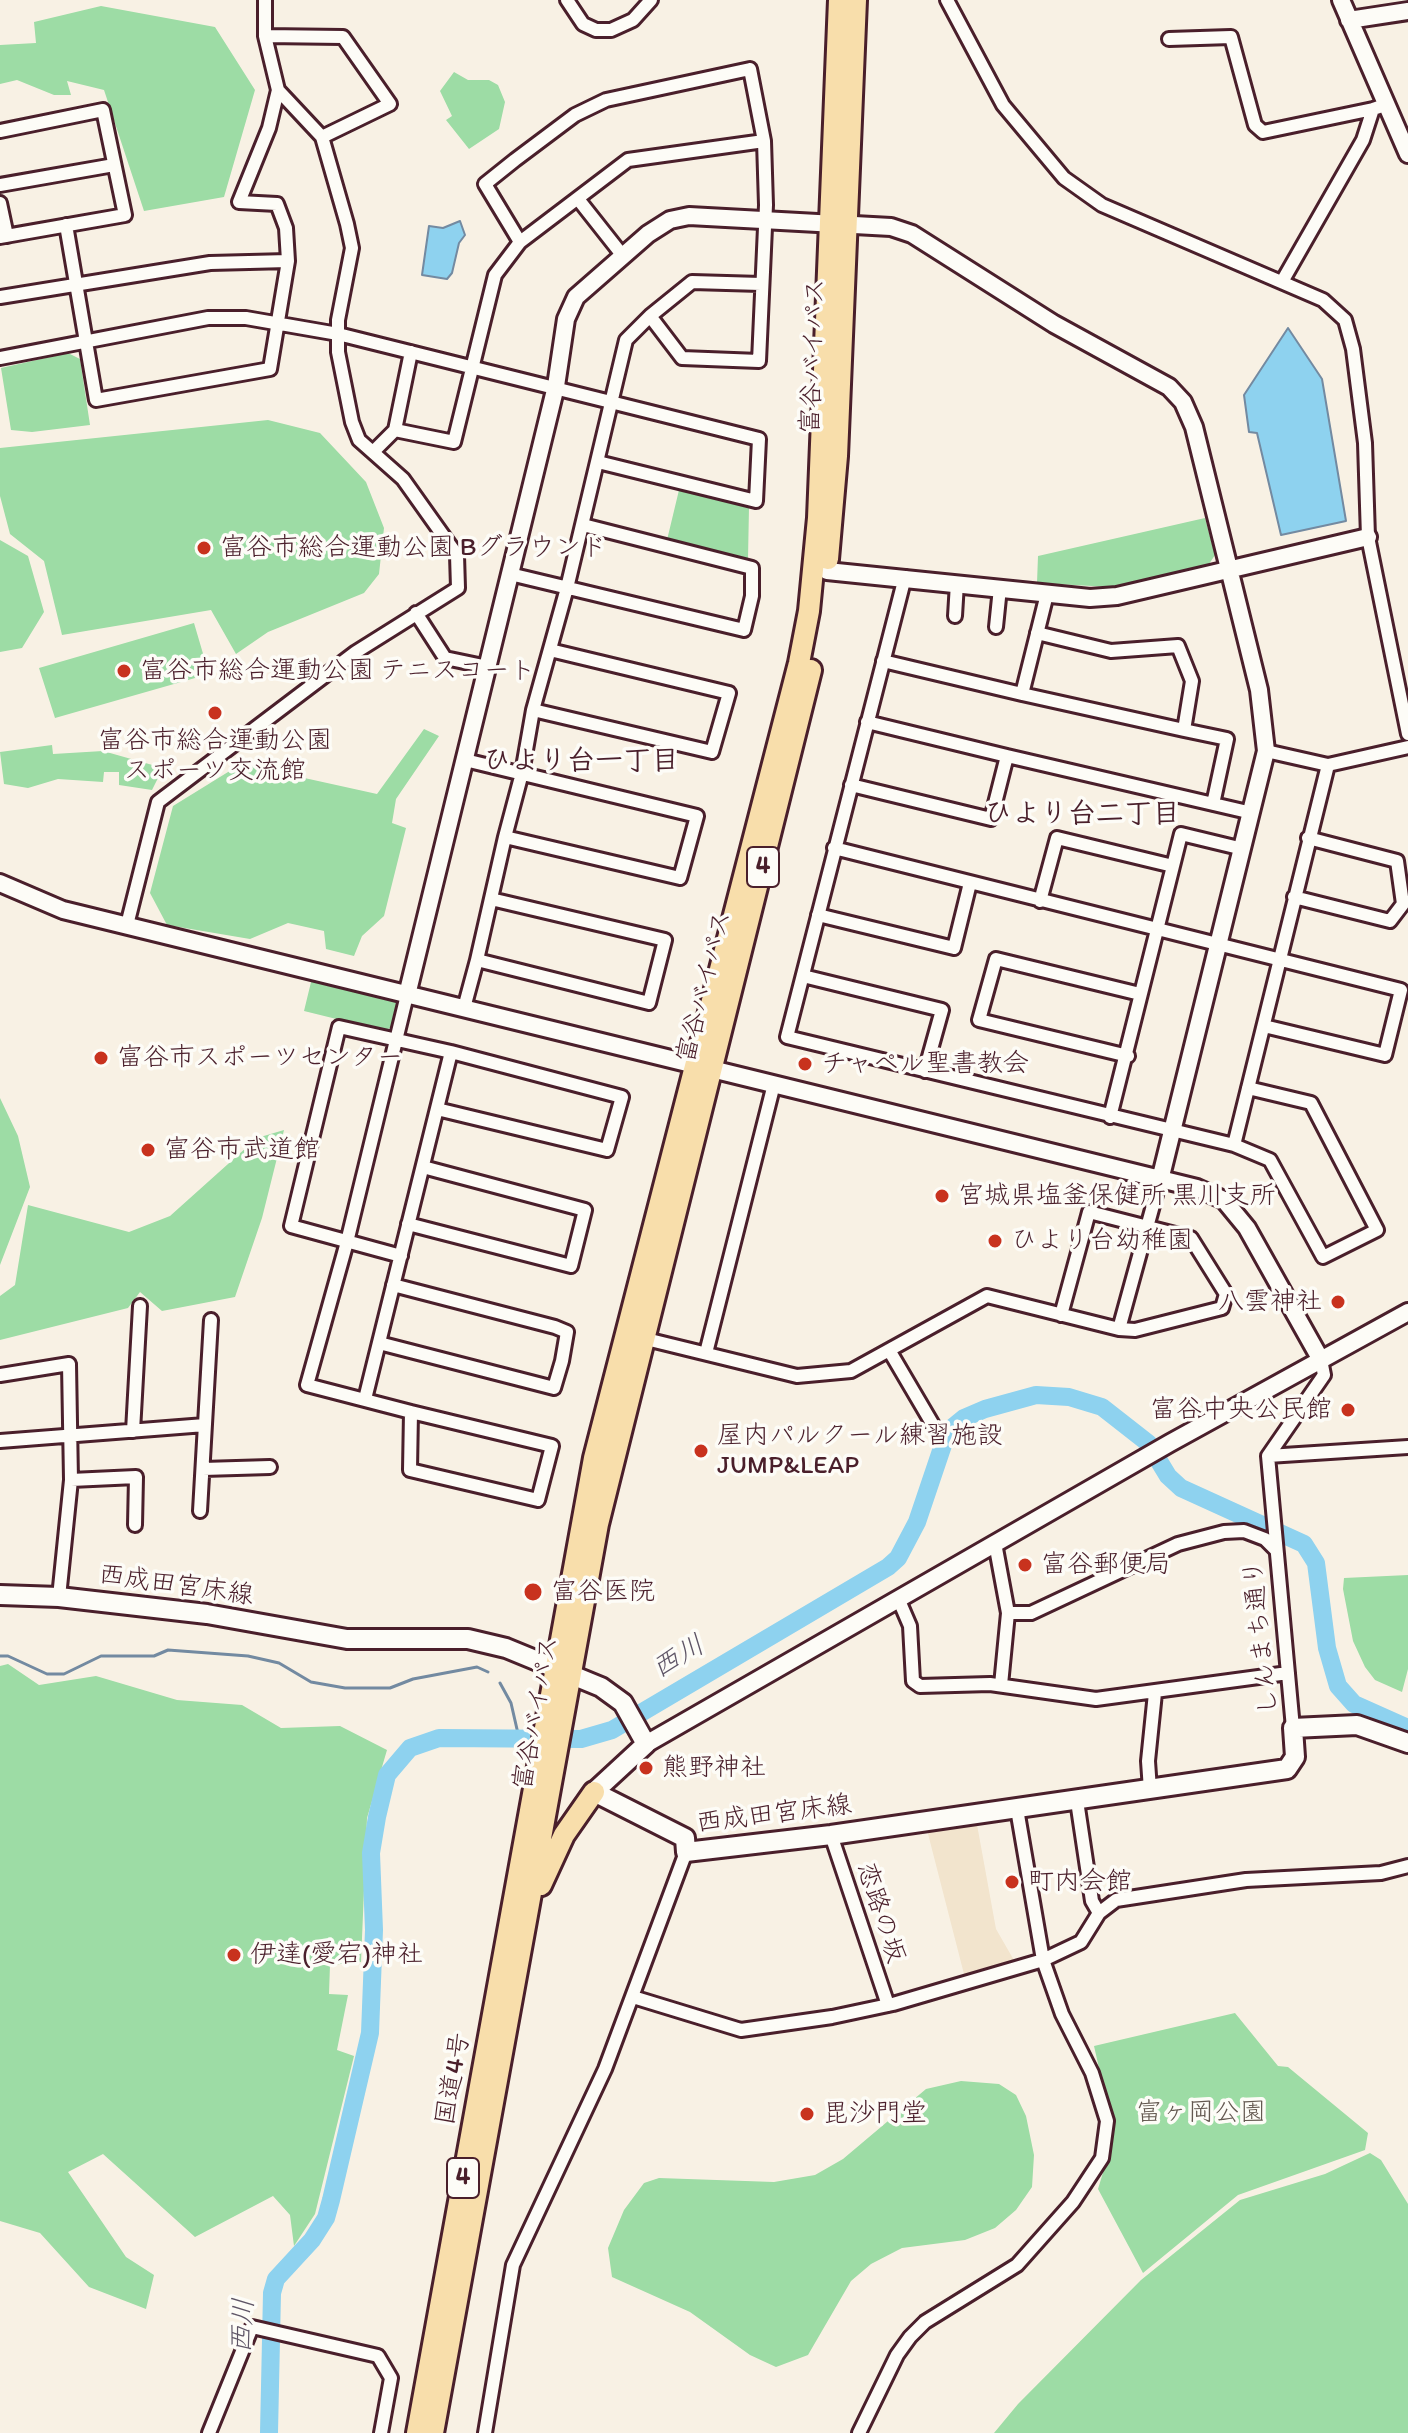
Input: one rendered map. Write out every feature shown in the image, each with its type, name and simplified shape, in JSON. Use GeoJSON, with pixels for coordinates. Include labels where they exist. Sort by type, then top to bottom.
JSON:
{"type":"FeatureCollection","features":[{"type":"Feature","properties":{"kind":"highway","name":"富谷バイパス"},"geometry":{"type":"LineString","coordinates":[[516,1925],[549,1751],[598,1442],[801,714],[827,571],[837,456],[839,0]]}},
{"type":"Feature","properties":{"kind":"highway","name":"富谷バイパス"},"geometry":{"type":"LineString","coordinates":[[562,1671],[809,611],[856,0]]}},
{"type":"Feature","properties":{"kind":"highway"},"geometry":{"type":"LineString","coordinates":[[516,1925],[594,1792]]}},
{"type":"Feature","properties":{"kind":"highway","name":"国道4号"},"geometry":{"type":"LineString","coordinates":[[417,2433],[516,1925]]}},
{"type":"Feature","properties":{"kind":"highway","name":"国道4号"},"geometry":{"type":"LineString","coordinates":[[433,2433],[516,1925]]}},
{"type":"Feature","properties":{"kind":"main road","name":"西成田宮床線"},"geometry":{"type":"LineString","coordinates":[[0,1595],[59,1597],[207,1614],[347,1639],[468,1639],[506,1648],[601,1687],[623,1703],[643,1739]]}},
{"type":"Feature","properties":{"kind":"main road"},"geometry":{"type":"LineString","coordinates":[[1293,1728],[1357,1725],[1408,1743]]}},
{"type":"Feature","properties":{"kind":"main road","name":"西成田宮床線"},"geometry":{"type":"LineString","coordinates":[[594,1792],[685,1838],[686,1852],[831,1835],[1287,1769],[1295,1757],[1293,1728]]}},
{"type":"Feature","properties":{"kind":"main road"},"geometry":{"type":"LineString","coordinates":[[594,1792],[643,1739]]}},
{"type":"Feature","properties":{"kind":"street"},"geometry":{"type":"LineString","coordinates":[[66,225],[96,400],[270,369],[288,261],[286,228],[277,204],[239,202],[269,128],[278,90],[265,36],[265,0]]}},
{"type":"Feature","properties":{"kind":"street"},"geometry":{"type":"LineString","coordinates":[[567,0],[583,24],[596,30],[611,30],[633,20],[651,0]]}},
{"type":"Feature","properties":{"kind":"street"},"geometry":{"type":"LineString","coordinates":[[947,0],[1003,105],[1064,178],[1102,205],[1283,280],[1335,307],[1345,320],[1353,349],[1365,443],[1368,537],[1408,734]]}},
{"type":"Feature","properties":{"kind":"street"},"geometry":{"type":"LineString","coordinates":[[1341,0],[1380,107],[1408,154]]}},
{"type":"Feature","properties":{"kind":"street"},"geometry":{"type":"LineString","coordinates":[[1349,20],[1408,11]]}},
{"type":"Feature","properties":{"kind":"street"},"geometry":{"type":"LineString","coordinates":[[265,36],[343,37],[390,104],[322,137]]}},
{"type":"Feature","properties":{"kind":"street"},"geometry":{"type":"LineString","coordinates":[[1169,39],[1231,37],[1255,125],[1263,132],[1380,107]]}},
{"type":"Feature","properties":{"kind":"street"},"geometry":{"type":"LineString","coordinates":[[520,242],[485,184],[575,115],[606,100],[750,69],[764,141],[766,219],[759,361],[682,358],[650,316]]}},
{"type":"Feature","properties":{"kind":"street"},"geometry":{"type":"LineString","coordinates":[[127,925],[158,802],[356,652],[458,588],[457,555],[403,479],[359,440],[352,422],[338,334],[352,248],[322,137],[278,90]]}},
{"type":"Feature","properties":{"kind":"street"},"geometry":{"type":"LineString","coordinates":[[1283,280],[1380,107]]}},
{"type":"Feature","properties":{"kind":"street"},"geometry":{"type":"LineString","coordinates":[[0,131],[103,110],[125,215],[3,236],[0,203]]}},
{"type":"Feature","properties":{"kind":"street"},"geometry":{"type":"LineString","coordinates":[[395,430],[454,442],[495,275],[520,242],[628,160],[764,141]]}},
{"type":"Feature","properties":{"kind":"street"},"geometry":{"type":"LineString","coordinates":[[0,185],[114,165]]}},
{"type":"Feature","properties":{"kind":"street"},"geometry":{"type":"LineString","coordinates":[[578,199],[623,256]]}},
{"type":"Feature","properties":{"kind":"street"},"geometry":{"type":"LineString","coordinates":[[411,1412],[410,1470],[538,1500],[552,1446],[307,1385],[347,1242],[488,667],[556,386],[566,319],[576,297],[623,256],[670,220],[689,216],[891,227],[912,234],[1054,324],[1169,387],[1183,402],[1194,427],[1259,690],[1266,751],[1173,1132],[1119,1329]]}},
{"type":"Feature","properties":{"kind":"street"},"geometry":{"type":"LineString","coordinates":[[0,297],[210,263],[288,261]]}},
{"type":"Feature","properties":{"kind":"street"},"geometry":{"type":"LineString","coordinates":[[464,1008],[522,773],[533,710],[583,525],[626,340],[692,282],[761,284]]}},
{"type":"Feature","properties":{"kind":"street"},"geometry":{"type":"LineString","coordinates":[[0,358],[208,318],[246,318],[338,334],[759,439],[756,501],[598,462]]}},
{"type":"Feature","properties":{"kind":"street"},"geometry":{"type":"LineString","coordinates":[[373,452],[395,430],[411,352]]}},
{"type":"Feature","properties":{"kind":"street"},"geometry":{"type":"LineString","coordinates":[[510,574],[744,630],[752,596],[752,568],[583,525]]}},
{"type":"Feature","properties":{"kind":"street"},"geometry":{"type":"LineString","coordinates":[[827,571],[1047,594],[1117,596],[1368,537]]}},
{"type":"Feature","properties":{"kind":"street"},"geometry":{"type":"LineString","coordinates":[[905,577],[787,1037],[1234,1145],[1270,1160],[1323,1257],[1377,1230],[1311,1103],[1248,1088]]}},
{"type":"Feature","properties":{"kind":"street"},"geometry":{"type":"LineString","coordinates":[[955,616],[957,583]]}},
{"type":"Feature","properties":{"kind":"street"},"geometry":{"type":"LineString","coordinates":[[996,627],[1000,588]]}},
{"type":"Feature","properties":{"kind":"street"},"geometry":{"type":"LineString","coordinates":[[1022,694],[1047,594]]}},
{"type":"Feature","properties":{"kind":"street"},"geometry":{"type":"LineString","coordinates":[[416,613],[445,658],[488,667]]}},
{"type":"Feature","properties":{"kind":"street"},"geometry":{"type":"LineString","coordinates":[[1037,633],[1111,651],[1178,646],[1192,681],[1184,730]]}},
{"type":"Feature","properties":{"kind":"street"},"geometry":{"type":"LineString","coordinates":[[533,710],[712,752],[729,693],[550,650]]}},
{"type":"Feature","properties":{"kind":"street"},"geometry":{"type":"LineString","coordinates":[[883,661],[1227,739],[1213,804]]}},
{"type":"Feature","properties":{"kind":"street"},"geometry":{"type":"LineString","coordinates":[[867,722],[1252,813]]}},
{"type":"Feature","properties":{"kind":"street"},"geometry":{"type":"LineString","coordinates":[[1266,751],[1328,765],[1408,747]]}},
{"type":"Feature","properties":{"kind":"street"},"geometry":{"type":"LineString","coordinates":[[851,785],[991,819],[1007,756]]}},
{"type":"Feature","properties":{"kind":"street"},"geometry":{"type":"LineString","coordinates":[[465,760],[697,816],[680,878],[505,837]]}},
{"type":"Feature","properties":{"kind":"street"},"geometry":{"type":"LineString","coordinates":[[1234,1145],[1328,765]]}},
{"type":"Feature","properties":{"kind":"street"},"geometry":{"type":"LineString","coordinates":[[1110,1117],[1128,1056],[1140,994],[1181,834],[1243,849]]}},
{"type":"Feature","properties":{"kind":"street"},"geometry":{"type":"LineString","coordinates":[[1040,901],[1057,838],[1173,866]]}},
{"type":"Feature","properties":{"kind":"street"},"geometry":{"type":"LineString","coordinates":[[1294,897],[1390,921],[1403,904],[1397,861],[1308,838]]}},
{"type":"Feature","properties":{"kind":"street"},"geometry":{"type":"LineString","coordinates":[[834,848],[1401,990],[1385,1055],[1264,1026]]}},
{"type":"Feature","properties":{"kind":"street"},"geometry":{"type":"LineString","coordinates":[[0,883],[63,910],[1213,1195],[1232,1208],[1321,1360],[1324,1375],[1268,1456]]}},
{"type":"Feature","properties":{"kind":"street"},"geometry":{"type":"LineString","coordinates":[[818,915],[954,948],[970,883]]}},
{"type":"Feature","properties":{"kind":"street"},"geometry":{"type":"LineString","coordinates":[[477,960],[649,1003],[665,940],[491,899]]}},
{"type":"Feature","properties":{"kind":"street"},"geometry":{"type":"LineString","coordinates":[[1128,1056],[979,1020],[996,959],[1140,994]]}},
{"type":"Feature","properties":{"kind":"street"},"geometry":{"type":"LineString","coordinates":[[803,976],[942,1010],[925,1071]]}},
{"type":"Feature","properties":{"kind":"street"},"geometry":{"type":"LineString","coordinates":[[401,1256],[291,1226],[339,1027],[451,1052],[622,1097],[607,1150],[437,1109]]}},
{"type":"Feature","properties":{"kind":"street"},"geometry":{"type":"LineString","coordinates":[[365,1399],[451,1052]]}},
{"type":"Feature","properties":{"kind":"street"},"geometry":{"type":"LineString","coordinates":[[706,1353],[774,1084]]}},
{"type":"Feature","properties":{"kind":"street"},"geometry":{"type":"LineString","coordinates":[[408,1224],[571,1266],[585,1210],[423,1167]]}},
{"type":"Feature","properties":{"kind":"street"},"geometry":{"type":"LineString","coordinates":[[642,1338],[762,1370],[797,1376],[821,1376],[851,1371],[987,1296],[1061,1315],[1119,1329],[1135,1330],[1222,1308],[1226,1294],[1191,1238],[1089,1212],[1061,1315]]}},
{"type":"Feature","properties":{"kind":"street"},"geometry":{"type":"LineString","coordinates":[[379,1343],[554,1388],[562,1361],[567,1332],[393,1285]]}},
{"type":"Feature","properties":{"kind":"street"},"geometry":{"type":"LineString","coordinates":[[133,1431],[140,1306]]}},
{"type":"Feature","properties":{"kind":"street"},"geometry":{"type":"LineString","coordinates":[[643,1739],[1408,1312]]}},
{"type":"Feature","properties":{"kind":"street"},"geometry":{"type":"LineString","coordinates":[[200,1511],[211,1320]]}},
{"type":"Feature","properties":{"kind":"street"},"geometry":{"type":"LineString","coordinates":[[889,1350],[936,1430]]}},
{"type":"Feature","properties":{"kind":"street"},"geometry":{"type":"LineString","coordinates":[[0,1375],[69,1364],[71,1480],[59,1597]]}},
{"type":"Feature","properties":{"kind":"street"},"geometry":{"type":"LineString","coordinates":[[0,1441],[205,1425]]}},
{"type":"Feature","properties":{"kind":"street"},"geometry":{"type":"LineString","coordinates":[[1268,1456],[1408,1447]]}},
{"type":"Feature","properties":{"kind":"street","name":"しんまち通り"},"geometry":{"type":"LineString","coordinates":[[1268,1456],[1293,1728]]}},
{"type":"Feature","properties":{"kind":"street"},"geometry":{"type":"LineString","coordinates":[[203,1469],[270,1467]]}},
{"type":"Feature","properties":{"kind":"street"},"geometry":{"type":"LineString","coordinates":[[71,1480],[136,1477],[135,1525]]}},
{"type":"Feature","properties":{"kind":"street"},"geometry":{"type":"LineString","coordinates":[[1008,1613],[1031,1613],[1178,1544],[1224,1532],[1244,1531],[1265,1539],[1271,1550],[1275,1546]]}},
{"type":"Feature","properties":{"kind":"street"},"geometry":{"type":"LineString","coordinates":[[995,1543],[1008,1613],[1001,1685]]}},
{"type":"Feature","properties":{"kind":"street"},"geometry":{"type":"LineString","coordinates":[[898,1598],[910,1626],[913,1681],[920,1686],[1001,1685],[1096,1699],[1288,1673]]}},
{"type":"Feature","properties":{"kind":"street"},"geometry":{"type":"LineString","coordinates":[[1150,1790],[1149,1749],[1155,1693]]}},
{"type":"Feature","properties":{"kind":"street"},"geometry":{"type":"LineString","coordinates":[[1077,1801],[1092,1901],[1099,1913]]}},
{"type":"Feature","properties":{"kind":"street"},"geometry":{"type":"LineString","coordinates":[[859,2433],[897,2355],[910,2337],[925,2322],[1017,2265],[1073,2202],[1102,2158],[1107,2121],[1081,2047],[1062,2014],[1043,1960],[1017,1809]]}},
{"type":"Feature","properties":{"kind":"street","name":"恋路の坂"},"geometry":{"type":"LineString","coordinates":[[831,1835],[888,2005]]}},
{"type":"Feature","properties":{"kind":"street"},"geometry":{"type":"LineString","coordinates":[[485,2433],[513,2265],[585,2116],[686,1852]]}},
{"type":"Feature","properties":{"kind":"street"},"geometry":{"type":"LineString","coordinates":[[633,1997],[741,2030],[832,2017],[888,2005],[1043,1960],[1081,1942],[1099,1913],[1116,1900],[1284,1877],[1381,1873],[1408,1866]]}},
{"type":"Feature","properties":{"kind":"street"},"geometry":{"type":"LineString","coordinates":[[209,2433],[252,2327],[378,2356],[391,2378],[381,2433]]}},
{"type":"Feature","properties":{"kind":"shaded area"},"geometry":{"type":"Polygon","coordinates":[[[976,1819],[996,1929],[1015,1962],[965,1978],[926,1826],[976,1819]]]}},
{"type":"Feature","properties":{"kind":"green space"},"geometry":{"type":"Polygon","coordinates":[[[101,6],[215,27],[255,90],[224,197],[144,211],[104,90],[67,81],[71,95],[54,95],[17,80],[0,84],[0,45],[36,43],[34,22],[101,6]]]}},
{"type":"Feature","properties":{"kind":"green space"},"geometry":{"type":"Polygon","coordinates":[[[454,72],[468,80],[489,80],[498,85],[505,102],[499,129],[469,149],[446,120],[452,116],[440,91],[454,72]]]}},
{"type":"Feature","properties":{"kind":"green space"},"geometry":{"type":"Polygon","coordinates":[[[68,353],[80,359],[90,425],[32,432],[11,430],[1,368],[68,353]]]}},
{"type":"Feature","properties":{"kind":"green space","name":"富谷市総合運動公園 Bグラウンド"},"geometry":{"type":"Polygon","coordinates":[[[268,420],[320,433],[366,482],[384,528],[379,574],[364,593],[268,632],[236,654],[211,610],[62,635],[44,561],[10,534],[0,496],[0,448],[268,420]]]}},
{"type":"Feature","properties":{"kind":"green space"},"geometry":{"type":"Polygon","coordinates":[[[679,490],[749,507],[748,559],[667,540],[679,490]]]}},
{"type":"Feature","properties":{"kind":"green space"},"geometry":{"type":"Polygon","coordinates":[[[1205,518],[1215,555],[1209,564],[1110,587],[1037,583],[1038,556],[1205,518]]]}},
{"type":"Feature","properties":{"kind":"green space"},"geometry":{"type":"Polygon","coordinates":[[[0,540],[28,556],[44,612],[22,648],[0,652],[0,540]]]}},
{"type":"Feature","properties":{"kind":"green space","name":"富谷市総合運動公園 テニスコート"},"geometry":{"type":"Polygon","coordinates":[[[194,623],[209,674],[55,718],[39,668],[194,623]]]}},
{"type":"Feature","properties":{"kind":"green space"},"geometry":{"type":"Polygon","coordinates":[[[424,729],[439,736],[396,799],[392,823],[406,828],[384,916],[362,936],[354,956],[326,949],[324,931],[288,923],[250,939],[167,925],[150,893],[173,806],[241,764],[377,794],[424,729]]]}},
{"type":"Feature","properties":{"kind":"green space"},"geometry":{"type":"Polygon","coordinates":[[[52,745],[53,754],[103,751],[163,768],[152,790],[119,785],[119,772],[104,772],[103,782],[58,779],[28,788],[4,784],[0,752],[52,745]]]}},
{"type":"Feature","properties":{"kind":"green space"},"geometry":{"type":"Polygon","coordinates":[[[312,978],[393,999],[398,1006],[393,1026],[385,1031],[304,1011],[312,978]]]}},
{"type":"Feature","properties":{"kind":"green space"},"geometry":{"type":"Polygon","coordinates":[[[0,1098],[18,1136],[30,1187],[0,1265],[0,1098]]]}},
{"type":"Feature","properties":{"kind":"green space"},"geometry":{"type":"Polygon","coordinates":[[[284,1130],[262,1218],[235,1297],[162,1311],[140,1292],[128,1308],[0,1340],[0,1296],[15,1285],[28,1205],[129,1232],[170,1216],[257,1138],[284,1130]]]}},
{"type":"Feature","properties":{"kind":"green space"},"geometry":{"type":"Polygon","coordinates":[[[1408,1575],[1408,1669],[1402,1692],[1375,1680],[1365,1667],[1353,1641],[1343,1589],[1344,1578],[1408,1575]]]}},
{"type":"Feature","properties":{"kind":"green space"},"geometry":{"type":"Polygon","coordinates":[[[8,1664],[39,1685],[96,1676],[177,1700],[242,1705],[281,1728],[340,1726],[387,1750],[367,1818],[361,1962],[330,1965],[329,1994],[348,1995],[337,2050],[354,2056],[315,2214],[294,2246],[290,2215],[273,2196],[195,2237],[103,2154],[68,2172],[126,2257],[154,2275],[146,2309],[89,2287],[40,2233],[0,2221],[0,1666],[8,1664]]]}},
{"type":"Feature","properties":{"kind":"green space","name":"富ヶ岡公園"},"geometry":{"type":"Polygon","coordinates":[[[1235,2013],[1278,2066],[1288,2067],[1368,2133],[1365,2150],[1238,2195],[1143,2273],[1098,2189],[1105,2166],[1111,2121],[1094,2046],[1235,2013]]]}},
{"type":"Feature","properties":{"kind":"green space"},"geometry":{"type":"Polygon","coordinates":[[[961,2081],[999,2084],[1016,2095],[1026,2116],[1034,2155],[1032,2187],[1016,2210],[995,2228],[965,2240],[902,2248],[871,2264],[851,2281],[808,2355],[776,2367],[750,2355],[690,2312],[612,2277],[608,2248],[624,2210],[644,2183],[659,2178],[774,2182],[815,2175],[843,2159],[926,2089],[961,2081]]]}},
{"type":"Feature","properties":{"kind":"green space"},"geometry":{"type":"Polygon","coordinates":[[[1370,2153],[1381,2160],[1408,2204],[1408,2433],[994,2433],[1018,2404],[1141,2280],[1240,2200],[1325,2174],[1370,2153]]]}},
{"type":"Feature","properties":{"kind":"water"},"geometry":{"type":"Polygon","coordinates":[[[460,221],[465,235],[459,243],[452,273],[447,279],[422,275],[429,226],[443,228],[460,221]]]}},
{"type":"Feature","properties":{"kind":"water"},"geometry":{"type":"Polygon","coordinates":[[[1288,328],[1322,379],[1346,521],[1281,535],[1257,433],[1249,432],[1244,395],[1288,328]]]}},
{"type":"Feature","properties":{"kind":"waterway","name":"西川"},"geometry":{"type":"LineString","coordinates":[[269,2433],[272,2293],[276,2279],[312,2240],[326,2218],[331,2200],[370,2033],[374,1930],[371,1853],[377,1817],[387,1775],[410,1748],[439,1738],[581,1739],[612,1730],[888,1567],[898,1558],[917,1522],[944,1442],[953,1427],[964,1418],[985,1409],[1036,1395],[1069,1397],[1102,1407],[1148,1443],[1168,1476],[1181,1488],[1304,1544],[1316,1563],[1327,1648],[1338,1686],[1354,1704],[1408,1728]]}},
{"type":"Feature","properties":{"kind":"waterway"},"geometry":{"type":"LineString","coordinates":[[0,1656],[8,1656],[47,1674],[64,1674],[101,1656],[154,1656],[168,1650],[248,1656],[279,1663],[311,1682],[345,1688],[390,1688],[413,1679],[477,1667],[488,1672]]}},
{"type":"Feature","properties":{"kind":"waterway"},"geometry":{"type":"LineString","coordinates":[[500,1683],[511,1703],[519,1738]]}},
{"type":"Feature","properties":{"kind":"place","name":"富谷市総合運動公園 Bグラウンド"},"geometry":{"type":"Point","coordinates":[204,548]}},
{"type":"Feature","properties":{"kind":"place","name":"富谷市総合運動公園 テニスコート"},"geometry":{"type":"Point","coordinates":[124,671]}},
{"type":"Feature","properties":{"kind":"place","name":"富谷市総合運動公園 スポーツ交流館"},"geometry":{"type":"Point","coordinates":[215,713]}},
{"type":"Feature","properties":{"kind":"place","name":"富谷市スポーツセンター"},"geometry":{"type":"Point","coordinates":[101,1058]}},
{"type":"Feature","properties":{"kind":"place","name":"チャペル聖書教会"},"geometry":{"type":"Point","coordinates":[805,1064]}},
{"type":"Feature","properties":{"kind":"place","name":"富谷市武道館"},"geometry":{"type":"Point","coordinates":[148,1150]}},
{"type":"Feature","properties":{"kind":"place","name":"宮城県塩釜保健所 黒川支所"},"geometry":{"type":"Point","coordinates":[942,1196]}},
{"type":"Feature","properties":{"kind":"place","name":"ひより台幼稚園"},"geometry":{"type":"Point","coordinates":[995,1241]}},
{"type":"Feature","properties":{"kind":"place","name":"八雲神社"},"geometry":{"type":"Point","coordinates":[1338,1302]}},
{"type":"Feature","properties":{"kind":"place","name":"富谷中央公民館"},"geometry":{"type":"Point","coordinates":[1348,1410]}},
{"type":"Feature","properties":{"kind":"place","name":"屋内パルクール練習施設 JUMP&LEAP"},"geometry":{"type":"Point","coordinates":[701,1451]}},
{"type":"Feature","properties":{"kind":"place","name":"富谷郵便局"},"geometry":{"type":"Point","coordinates":[1025,1565]}},
{"type":"Feature","properties":{"kind":"place","name":"富谷医院"},"geometry":{"type":"Point","coordinates":[533,1592]}},
{"type":"Feature","properties":{"kind":"place","name":"熊野神社"},"geometry":{"type":"Point","coordinates":[646,1768]}},
{"type":"Feature","properties":{"kind":"place","name":"町内会館"},"geometry":{"type":"Point","coordinates":[1012,1882]}},
{"type":"Feature","properties":{"kind":"place","name":"伊達(愛宕)神社"},"geometry":{"type":"Point","coordinates":[234,1955]}},
{"type":"Feature","properties":{"kind":"place","name":"毘沙門堂"},"geometry":{"type":"Point","coordinates":[807,2114]}},
{"type":"Feature","properties":{"kind":"district","name":"ひより台一丁目"},"geometry":{"type":"Point","coordinates":[581,762]}},
{"type":"Feature","properties":{"kind":"district","name":"ひより台二丁目"},"geometry":{"type":"Point","coordinates":[1082,815]}}]}
